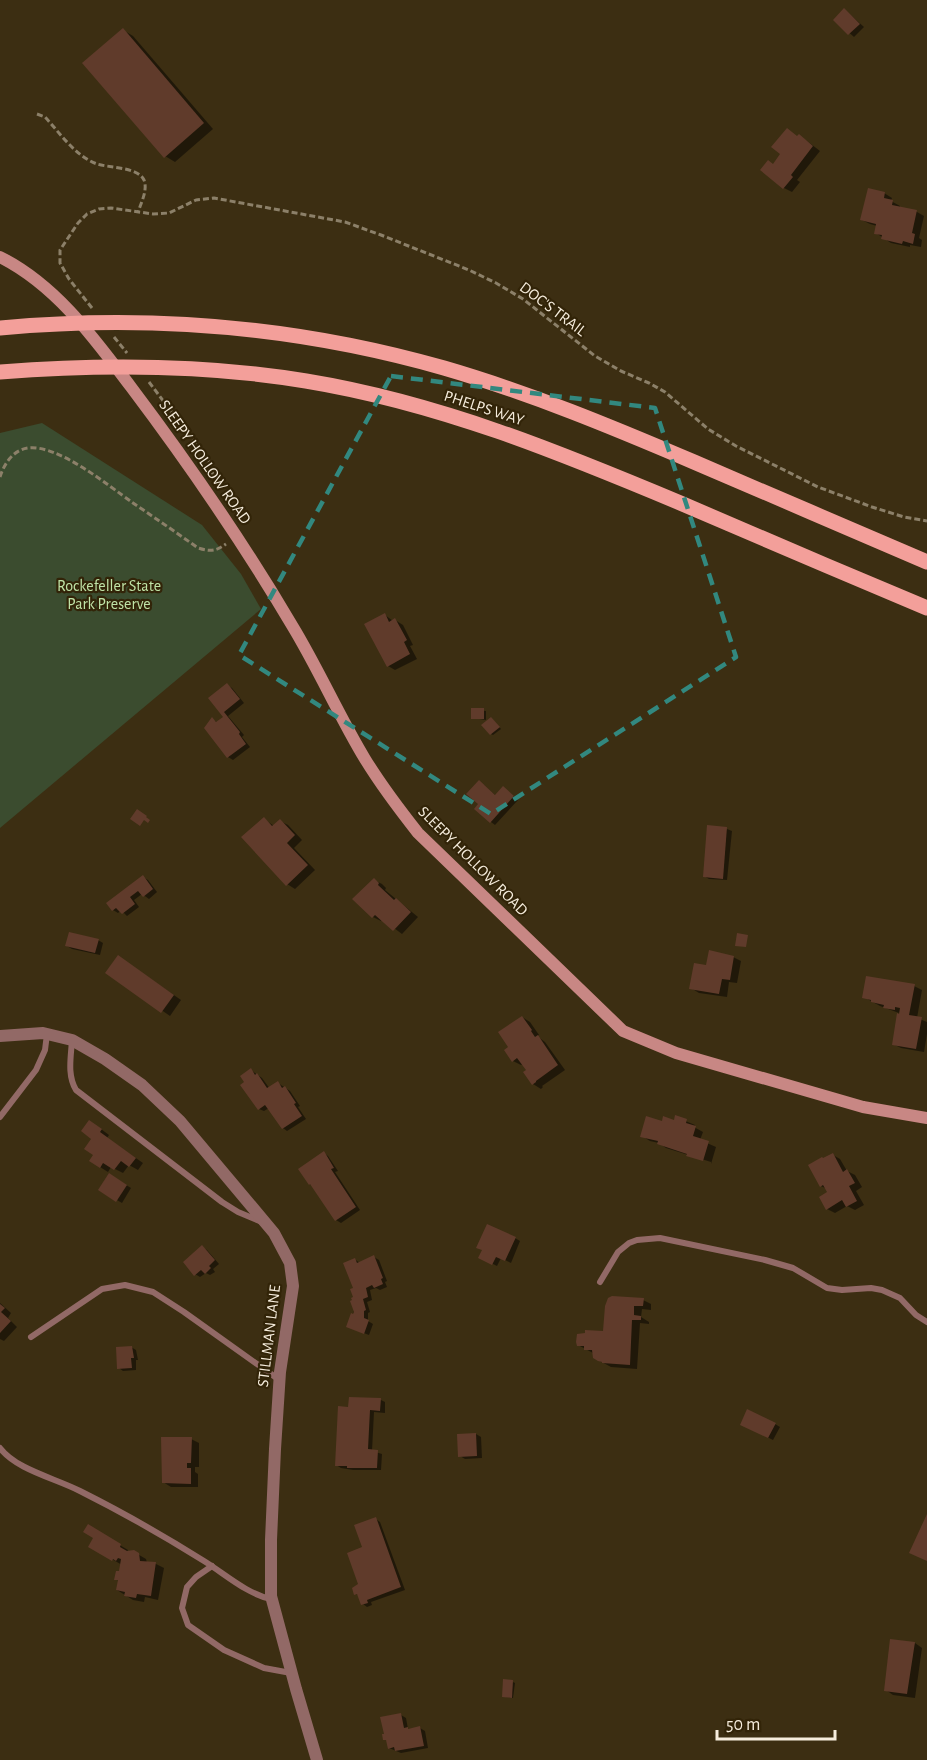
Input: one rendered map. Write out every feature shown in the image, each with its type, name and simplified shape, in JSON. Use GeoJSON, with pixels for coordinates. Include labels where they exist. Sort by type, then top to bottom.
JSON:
{"type":"FeatureCollection","features":[{"type":"Feature","properties":{"kind":"main road","name":"PHELPS WAY"},"geometry":{"type":"LineString","coordinates":[[0,328],[38,324],[110,322],[188,325],[270,332],[356,347],[443,368],[527,394],[587,417],[927,562]]}},
{"type":"Feature","properties":{"kind":"main road","name":"PHELPS WAY"},"geometry":{"type":"LineString","coordinates":[[0,372],[145,366],[224,370],[307,381],[390,399],[473,422],[591,465],[927,608]]}},
{"type":"Feature","properties":{"kind":"street","name":"SLEEPY HOLLOW ROAD"},"geometry":{"type":"LineString","coordinates":[[0,257],[32,277],[70,311],[104,351],[156,420],[237,537],[294,629],[365,759],[418,832],[624,1031],[676,1053],[862,1107],[927,1118]]}},
{"type":"Feature","properties":{"kind":"street","name":"STILLMAN LANE"},"geometry":{"type":"LineString","coordinates":[[0,1036],[47,1034],[72,1040],[105,1059],[142,1085],[180,1121],[266,1223],[290,1263],[293,1286],[279,1380],[271,1540],[272,1599],[317,1760]]}},
{"type":"Feature","properties":{"kind":"lane"},"geometry":{"type":"LineString","coordinates":[[0,1117],[36,1070],[42,1059],[47,1034]]}},
{"type":"Feature","properties":{"kind":"lane"},"geometry":{"type":"LineString","coordinates":[[72,1040],[70,1073],[76,1090],[222,1202],[238,1212],[266,1223]]}},
{"type":"Feature","properties":{"kind":"lane"},"geometry":{"type":"LineString","coordinates":[[600,1282],[618,1252],[638,1240],[660,1238],[784,1265],[794,1268],[827,1288],[882,1290],[900,1298],[916,1316],[927,1322]]}},
{"type":"Feature","properties":{"kind":"lane"},"geometry":{"type":"LineString","coordinates":[[31,1336],[102,1289],[125,1285],[153,1292],[279,1380]]}},
{"type":"Feature","properties":{"kind":"lane"},"geometry":{"type":"LineString","coordinates":[[0,1448],[21,1466],[79,1490],[165,1538],[242,1586],[264,1598],[272,1599]]}},
{"type":"Feature","properties":{"kind":"lane"},"geometry":{"type":"LineString","coordinates":[[212,1566],[196,1577],[187,1587],[182,1608],[188,1625],[224,1650],[264,1668],[292,1673]]}},
{"type":"Feature","properties":{"kind":"path","name":"DOC'S TRAIL"},"geometry":{"type":"LineString","coordinates":[[38,114],[45,117],[80,154],[96,164],[137,172],[144,179],[146,188],[138,212],[169,213],[196,200],[214,198],[345,222],[381,235],[469,270],[505,288],[523,299],[595,356],[665,392],[708,429],[736,446],[818,487],[904,517],[927,521]]}},
{"type":"Feature","properties":{"kind":"path"},"geometry":{"type":"LineString","coordinates":[[0,477],[7,462],[15,453],[27,448],[42,449],[59,455],[93,475],[198,548],[210,552],[217,550],[227,544],[223,539]]}},
{"type":"Feature","properties":{"kind":"highlighted area"},"geometry":{"type":"Polygon","coordinates":[[[391,376],[655,408],[736,657],[491,814],[239,655],[391,376]]]}},
{"type":"Feature","properties":{"kind":"green space","name":"Rockefeller State Park Preserve"},"geometry":{"type":"Polygon","coordinates":[[[42,423],[202,525],[241,574],[261,609],[0,828],[0,433],[42,423]]]}},
{"type":"Feature","properties":{"kind":"building"},"geometry":{"type":"Polygon","coordinates":[[[844,8],[860,24],[848,35],[833,20],[844,8]]]}},
{"type":"Feature","properties":{"kind":"building"},"geometry":{"type":"Polygon","coordinates":[[[123,28],[204,123],[164,158],[82,63],[123,28]]]}},
{"type":"Feature","properties":{"kind":"building"},"geometry":{"type":"Polygon","coordinates":[[[787,128],[797,136],[799,134],[813,146],[783,189],[760,170],[768,160],[773,164],[780,154],[771,147],[787,128]]]}},
{"type":"Feature","properties":{"kind":"building"},"geometry":{"type":"Polygon","coordinates":[[[868,188],[885,192],[884,198],[893,200],[892,205],[917,210],[912,233],[915,234],[913,244],[881,239],[882,235],[874,234],[876,224],[860,220],[868,188]]]}},
{"type":"Feature","properties":{"kind":"building"},"geometry":{"type":"Polygon","coordinates":[[[385,613],[389,622],[395,618],[407,640],[404,642],[410,654],[387,667],[364,624],[385,613]]]}},
{"type":"Feature","properties":{"kind":"building"},"geometry":{"type":"Polygon","coordinates":[[[227,683],[240,699],[224,712],[240,732],[246,744],[227,758],[204,728],[212,717],[216,722],[223,717],[208,698],[227,683]]]}},
{"type":"Feature","properties":{"kind":"building"},"geometry":{"type":"Polygon","coordinates":[[[471,708],[484,708],[484,719],[471,719],[471,708]]]}},
{"type":"Feature","properties":{"kind":"building"},"geometry":{"type":"Polygon","coordinates":[[[491,717],[500,727],[490,735],[481,725],[491,717]]]}},
{"type":"Feature","properties":{"kind":"building"},"geometry":{"type":"Polygon","coordinates":[[[479,780],[495,795],[503,786],[514,796],[490,823],[474,809],[478,804],[466,794],[479,780]]]}},
{"type":"Feature","properties":{"kind":"building"},"geometry":{"type":"Polygon","coordinates":[[[137,809],[147,816],[150,820],[148,823],[144,820],[140,826],[130,819],[137,809]]]}},
{"type":"Feature","properties":{"kind":"building"},"geometry":{"type":"Polygon","coordinates":[[[264,817],[272,826],[280,819],[295,835],[287,843],[308,865],[286,886],[241,837],[264,817]]]}},
{"type":"Feature","properties":{"kind":"building"},"geometry":{"type":"Polygon","coordinates":[[[707,825],[727,827],[723,879],[703,877],[707,825]]]}},
{"type":"Feature","properties":{"kind":"building"},"geometry":{"type":"Polygon","coordinates":[[[143,875],[153,889],[143,897],[138,891],[130,897],[135,904],[122,914],[116,908],[112,911],[106,903],[143,875]]]}},
{"type":"Feature","properties":{"kind":"building"},"geometry":{"type":"Polygon","coordinates":[[[374,878],[394,900],[396,898],[411,912],[393,931],[375,915],[372,918],[352,899],[374,878]]]}},
{"type":"Feature","properties":{"kind":"building"},"geometry":{"type":"Polygon","coordinates":[[[69,932],[99,939],[95,953],[65,946],[69,932]]]}},
{"type":"Feature","properties":{"kind":"building"},"geometry":{"type":"Polygon","coordinates":[[[737,933],[748,935],[746,947],[735,946],[737,933]]]}},
{"type":"Feature","properties":{"kind":"building"},"geometry":{"type":"Polygon","coordinates":[[[709,950],[734,956],[730,980],[722,979],[719,994],[689,989],[694,963],[706,965],[709,950]]]}},
{"type":"Feature","properties":{"kind":"building"},"geometry":{"type":"Polygon","coordinates":[[[118,955],[174,995],[161,1013],[105,973],[118,955]]]}},
{"type":"Feature","properties":{"kind":"building"},"geometry":{"type":"Polygon","coordinates":[[[866,976],[915,984],[909,1015],[922,1017],[916,1049],[892,1045],[897,1013],[899,1014],[900,1008],[895,1007],[895,1010],[883,1008],[884,1005],[862,998],[866,976]]]}},
{"type":"Feature","properties":{"kind":"building"},"geometry":{"type":"Polygon","coordinates":[[[522,1016],[535,1037],[538,1035],[558,1065],[532,1085],[523,1072],[526,1070],[517,1058],[512,1062],[504,1050],[508,1047],[498,1032],[522,1016]]]}},
{"type":"Feature","properties":{"kind":"building"},"geometry":{"type":"Polygon","coordinates":[[[251,1068],[267,1088],[278,1081],[282,1088],[285,1086],[302,1116],[282,1129],[265,1105],[258,1110],[240,1085],[244,1082],[240,1076],[251,1068]]]}},
{"type":"Feature","properties":{"kind":"building"},"geometry":{"type":"Polygon","coordinates":[[[675,1115],[687,1119],[686,1123],[696,1126],[693,1136],[709,1141],[703,1161],[657,1144],[658,1141],[640,1137],[646,1116],[662,1121],[663,1116],[674,1120],[675,1115]]]}},
{"type":"Feature","properties":{"kind":"building"},"geometry":{"type":"Polygon","coordinates":[[[89,1120],[102,1129],[100,1132],[136,1158],[129,1167],[121,1161],[114,1170],[103,1163],[100,1168],[89,1161],[93,1155],[84,1149],[91,1139],[81,1131],[89,1120]]]}},
{"type":"Feature","properties":{"kind":"building"},"geometry":{"type":"Polygon","coordinates":[[[324,1151],[334,1168],[331,1169],[356,1207],[335,1221],[298,1169],[324,1151]]]}},
{"type":"Feature","properties":{"kind":"building"},"geometry":{"type":"Polygon","coordinates":[[[833,1153],[843,1172],[847,1169],[855,1183],[849,1186],[857,1201],[846,1207],[842,1200],[826,1210],[819,1197],[827,1192],[823,1185],[820,1187],[808,1165],[833,1153]]]}},
{"type":"Feature","properties":{"kind":"building"},"geometry":{"type":"Polygon","coordinates":[[[109,1173],[127,1185],[116,1202],[98,1190],[109,1173]]]}},
{"type":"Feature","properties":{"kind":"building"},"geometry":{"type":"Polygon","coordinates":[[[487,1224],[516,1237],[505,1261],[496,1257],[492,1265],[478,1258],[482,1250],[476,1248],[487,1224]]]}},
{"type":"Feature","properties":{"kind":"building"},"geometry":{"type":"Polygon","coordinates":[[[202,1245],[215,1260],[205,1274],[201,1270],[194,1276],[183,1262],[202,1245]]]}},
{"type":"Feature","properties":{"kind":"building"},"geometry":{"type":"Polygon","coordinates":[[[374,1255],[383,1284],[374,1288],[372,1285],[366,1288],[368,1297],[363,1299],[366,1310],[364,1318],[369,1320],[364,1334],[346,1327],[351,1313],[354,1312],[350,1301],[353,1297],[350,1289],[353,1288],[343,1263],[355,1258],[357,1263],[374,1255]]]}},
{"type":"Feature","properties":{"kind":"building"},"geometry":{"type":"Polygon","coordinates":[[[612,1296],[644,1298],[643,1306],[634,1306],[634,1315],[641,1316],[641,1320],[632,1320],[630,1365],[602,1363],[593,1358],[592,1350],[584,1350],[584,1346],[577,1346],[577,1334],[585,1333],[585,1330],[603,1331],[605,1306],[608,1298],[612,1296]]]}},
{"type":"Feature","properties":{"kind":"building"},"geometry":{"type":"Polygon","coordinates":[[[0,1304],[5,1308],[1,1312],[11,1321],[0,1333],[0,1304]]]}},
{"type":"Feature","properties":{"kind":"building"},"geometry":{"type":"Polygon","coordinates":[[[132,1346],[134,1358],[131,1358],[132,1368],[117,1369],[116,1347],[132,1346]]]}},
{"type":"Feature","properties":{"kind":"building"},"geometry":{"type":"Polygon","coordinates":[[[349,1397],[381,1398],[380,1411],[370,1410],[368,1449],[378,1450],[377,1468],[335,1466],[338,1406],[348,1407],[349,1397]]]}},
{"type":"Feature","properties":{"kind":"building"},"geometry":{"type":"Polygon","coordinates":[[[747,1409],[776,1423],[768,1438],[740,1425],[747,1409]]]}},
{"type":"Feature","properties":{"kind":"building"},"geometry":{"type":"Polygon","coordinates":[[[476,1433],[477,1456],[458,1457],[457,1434],[476,1433]]]}},
{"type":"Feature","properties":{"kind":"building"},"geometry":{"type":"Polygon","coordinates":[[[161,1437],[192,1437],[191,1463],[187,1463],[187,1468],[191,1468],[191,1484],[162,1483],[161,1437]]]}},
{"type":"Feature","properties":{"kind":"building"},"geometry":{"type":"Polygon","coordinates":[[[927,1514],[927,1561],[909,1553],[927,1514]]]}},
{"type":"Feature","properties":{"kind":"building"},"geometry":{"type":"Polygon","coordinates":[[[376,1517],[401,1587],[367,1600],[368,1603],[361,1605],[352,1588],[358,1584],[347,1553],[362,1547],[354,1525],[376,1517]]]}},
{"type":"Feature","properties":{"kind":"building"},"geometry":{"type":"Polygon","coordinates":[[[88,1524],[121,1544],[120,1547],[127,1551],[134,1550],[139,1553],[140,1561],[156,1562],[151,1596],[137,1594],[136,1598],[124,1596],[125,1592],[116,1590],[118,1580],[114,1580],[116,1571],[119,1571],[121,1559],[112,1561],[88,1547],[93,1538],[83,1532],[88,1524]]]}},
{"type":"Feature","properties":{"kind":"building"},"geometry":{"type":"Polygon","coordinates":[[[890,1639],[915,1642],[907,1694],[884,1691],[890,1639]]]}},
{"type":"Feature","properties":{"kind":"building"},"geometry":{"type":"Polygon","coordinates":[[[503,1679],[513,1680],[512,1698],[502,1697],[503,1679]]]}},
{"type":"Feature","properties":{"kind":"building"},"geometry":{"type":"Polygon","coordinates":[[[401,1713],[404,1728],[420,1726],[424,1746],[395,1751],[394,1747],[388,1749],[386,1740],[383,1740],[380,1717],[401,1713]]]}}]}
